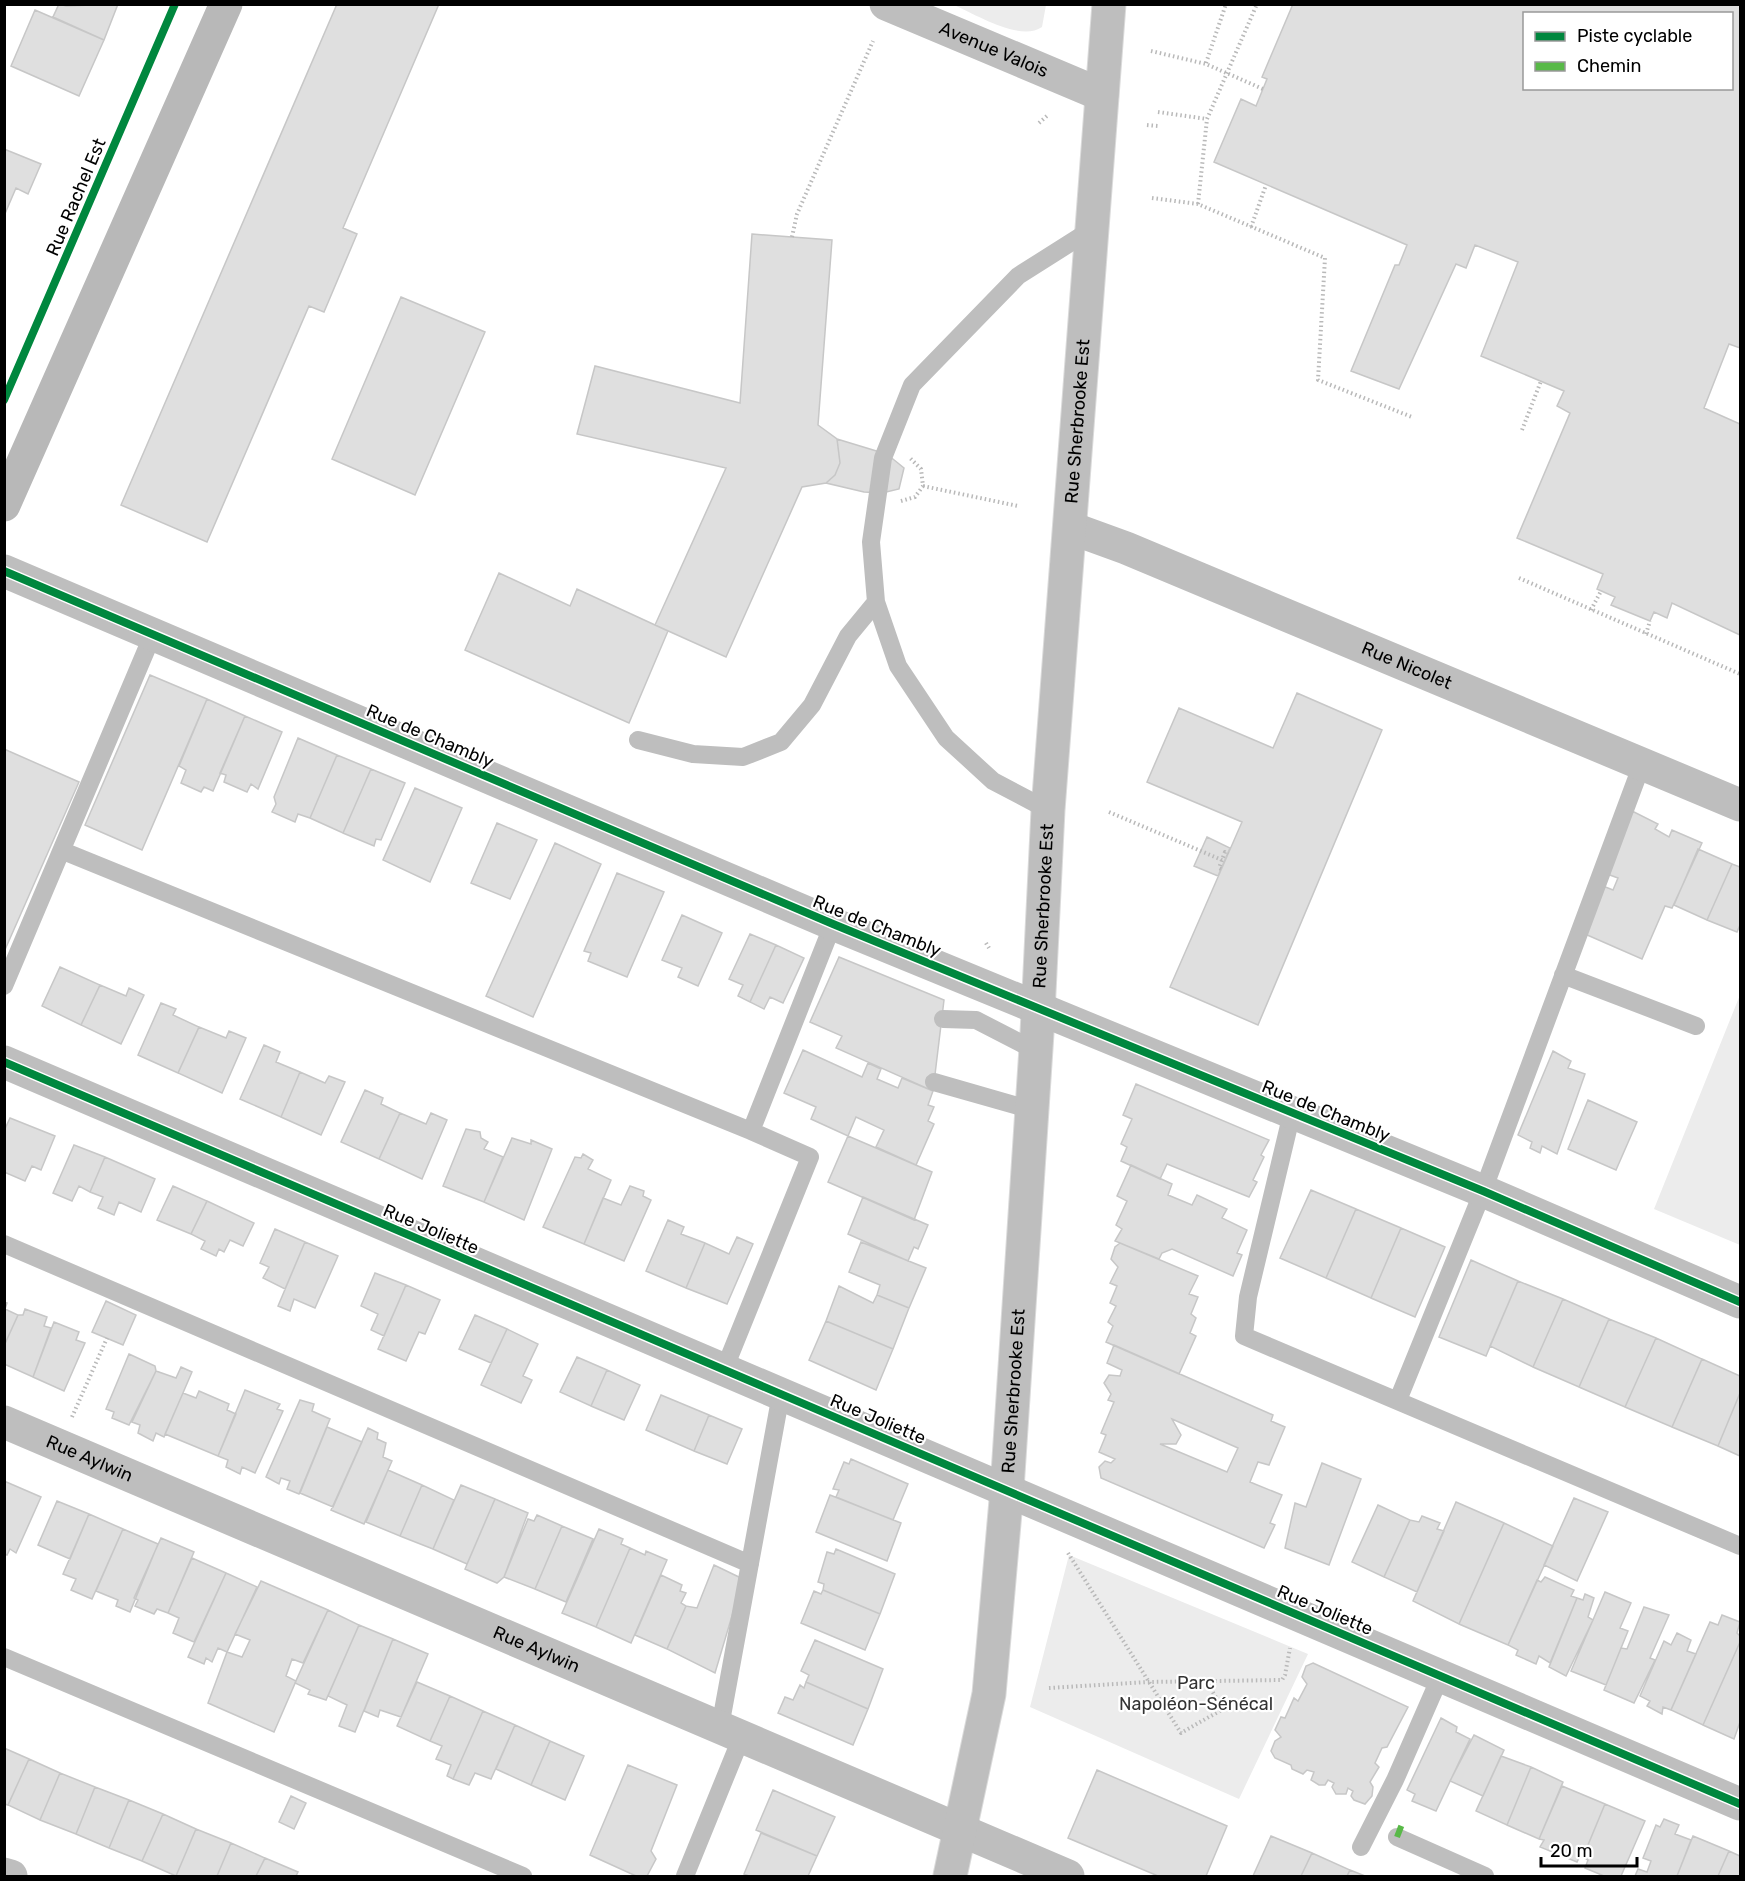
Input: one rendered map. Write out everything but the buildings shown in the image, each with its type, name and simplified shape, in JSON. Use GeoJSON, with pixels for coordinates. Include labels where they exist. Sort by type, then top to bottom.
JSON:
{"type":"FeatureCollection","features":[{"type":"Feature","properties":{"kind":"main road"},"geometry":{"type":"LineString","coordinates":[[4,505],[226,4]]}},
{"type":"Feature","properties":{"kind":"street","name":"Avenue Valois"},"geometry":{"type":"LineString","coordinates":[[886,4],[1102,95]]}},
{"type":"Feature","properties":{"kind":"street","name":"Rue Sherbrooke Est"},"geometry":{"type":"LineString","coordinates":[[950,1876],[989,1694],[1006,1489],[1036,1051],[1048,810],[1109,4]]}},
{"type":"Feature","properties":{"kind":"street","name":"Rue Nicolet"},"geometry":{"type":"LineString","coordinates":[[1071,528],[1137,553],[1740,805]]}},
{"type":"Feature","properties":{"kind":"street","name":"Rue de Chambly"},"geometry":{"type":"LineString","coordinates":[[4,571],[833,924],[1483,1191],[1740,1302]]}},
{"type":"Feature","properties":{"kind":"street","name":"Rue Joliette"},"geometry":{"type":"LineString","coordinates":[[4,1062],[1740,1804]]}},
{"type":"Feature","properties":{"kind":"street","name":"Rue Aylwin"},"geometry":{"type":"LineString","coordinates":[[4,1422],[1068,1876]]}},
{"type":"Feature","properties":{"kind":"street"},"geometry":{"type":"LineString","coordinates":[[4,1874],[11,1876]]}},
{"type":"Feature","properties":{"kind":"lane"},"geometry":{"type":"LineString","coordinates":[[1048,810],[993,781],[946,738],[898,666],[876,602],[871,542],[883,458],[912,385],[1018,276],[1092,229]]}},
{"type":"Feature","properties":{"kind":"lane"},"geometry":{"type":"LineString","coordinates":[[638,740],[693,754],[743,757],[782,742],[812,705],[848,636],[876,602]]}},
{"type":"Feature","properties":{"kind":"lane"},"geometry":{"type":"LineString","coordinates":[[4,986],[153,634]]}},
{"type":"Feature","properties":{"kind":"lane"},"geometry":{"type":"LineString","coordinates":[[1398,1400],[1483,1191],[1642,764]]}},
{"type":"Feature","properties":{"kind":"lane"},"geometry":{"type":"LineString","coordinates":[[63,851],[810,1157],[724,1370]]}},
{"type":"Feature","properties":{"kind":"lane"},"geometry":{"type":"LineString","coordinates":[[751,1131],[833,924]]}},
{"type":"Feature","properties":{"kind":"lane"},"geometry":{"type":"LineString","coordinates":[[1563,975],[1696,1026]]}},
{"type":"Feature","properties":{"kind":"lane"},"geometry":{"type":"LineString","coordinates":[[943,1019],[976,1020],[1036,1051]]}},
{"type":"Feature","properties":{"kind":"lane"},"geometry":{"type":"LineString","coordinates":[[934,1082],[1032,1110]]}},
{"type":"Feature","properties":{"kind":"lane"},"geometry":{"type":"LineString","coordinates":[[1292,1113],[1248,1297],[1244,1336],[1740,1546]]}},
{"type":"Feature","properties":{"kind":"lane"},"geometry":{"type":"LineString","coordinates":[[4,1244],[750,1564]]}},
{"type":"Feature","properties":{"kind":"lane"},"geometry":{"type":"LineString","coordinates":[[685,1876],[731,1732],[750,1564],[781,1394]]}},
{"type":"Feature","properties":{"kind":"lane"},"geometry":{"type":"LineString","coordinates":[[4,1657],[523,1876]]}},
{"type":"Feature","properties":{"kind":"lane"},"geometry":{"type":"LineString","coordinates":[[1361,1847],[1395,1780],[1441,1675]]}},
{"type":"Feature","properties":{"kind":"lane"},"geometry":{"type":"LineString","coordinates":[[1397,1837],[1485,1876]]}},
{"type":"Feature","properties":{"kind":"path"},"geometry":{"type":"LineString","coordinates":[[1206,64],[1226,4]]}},
{"type":"Feature","properties":{"kind":"path"},"geometry":{"type":"LineString","coordinates":[[1198,204],[1207,119],[1229,73],[1257,4]]}},
{"type":"Feature","properties":{"kind":"path"},"geometry":{"type":"LineString","coordinates":[[792,237],[797,214],[873,41]]}},
{"type":"Feature","properties":{"kind":"path"},"geometry":{"type":"LineString","coordinates":[[1151,51],[1206,64],[1263,89]]}},
{"type":"Feature","properties":{"kind":"path"},"geometry":{"type":"LineString","coordinates":[[1158,112],[1207,119]]}},
{"type":"Feature","properties":{"kind":"path"},"geometry":{"type":"LineString","coordinates":[[1039,123],[1048,115]]}},
{"type":"Feature","properties":{"kind":"path"},"geometry":{"type":"LineString","coordinates":[[1146,125],[1158,126]]}},
{"type":"Feature","properties":{"kind":"path"},"geometry":{"type":"LineString","coordinates":[[1251,227],[1266,185]]}},
{"type":"Feature","properties":{"kind":"path"},"geometry":{"type":"LineString","coordinates":[[1152,198],[1198,204],[1325,258],[1318,380],[1412,417]]}},
{"type":"Feature","properties":{"kind":"path"},"geometry":{"type":"LineString","coordinates":[[1522,430],[1541,381]]}},
{"type":"Feature","properties":{"kind":"path"},"geometry":{"type":"LineString","coordinates":[[915,496],[922,486],[921,469]]}},
{"type":"Feature","properties":{"kind":"path"},"geometry":{"type":"LineString","coordinates":[[922,486],[1018,506]]}},
{"type":"Feature","properties":{"kind":"path"},"geometry":{"type":"LineString","coordinates":[[1519,578],[1740,674]]}},
{"type":"Feature","properties":{"kind":"path"},"geometry":{"type":"LineString","coordinates":[[1591,610],[1601,591]]}},
{"type":"Feature","properties":{"kind":"path"},"geometry":{"type":"LineString","coordinates":[[1646,634],[1650,621]]}},
{"type":"Feature","properties":{"kind":"path"},"geometry":{"type":"LineString","coordinates":[[1109,812],[1222,860]]}},
{"type":"Feature","properties":{"kind":"path"},"geometry":{"type":"LineString","coordinates":[[1221,869],[1219,868],[1225,852],[1228,854]]}},
{"type":"Feature","properties":{"kind":"path"},"geometry":{"type":"LineString","coordinates":[[70,1423],[107,1338]]}},
{"type":"Feature","properties":{"kind":"path"},"geometry":{"type":"LineString","coordinates":[[1066,1549],[1181,1733],[1223,1709],[1206,1681]]}},
{"type":"Feature","properties":{"kind":"path"},"geometry":{"type":"LineString","coordinates":[[1049,1688],[1148,1682],[1282,1680],[1290,1650]]}},
{"type":"Feature","properties":{"kind":"green space"},"geometry":{"type":"Polygon","coordinates":[[[954,5],[1046,5],[1042,27],[1033,31],[1022,31],[998,25],[954,5]]]}},
{"type":"Feature","properties":{"kind":"green space"},"geometry":{"type":"Polygon","coordinates":[[[1740,995],[1740,1245],[1654,1209],[1740,995]]]}},
{"type":"Feature","properties":{"kind":"green space","name":"Parc Napoléon-Sénécal"},"geometry":{"type":"Polygon","coordinates":[[[1069,1555],[1308,1654],[1239,1799],[1030,1707],[1069,1555]]]}},
{"type":"Feature","properties":{"kind":"marked path"},"geometry":{"type":"LineString","coordinates":[[1397,1837],[1402,1824]]}},
{"type":"Feature","properties":{"kind":"cycle path","name":"Rue Rachel Est"},"geometry":{"type":"LineString","coordinates":[[4,400],[175,4]]}},
{"type":"Feature","properties":{"kind":"cycle path"},"geometry":{"type":"LineString","coordinates":[[4,571],[833,924],[1483,1191],[1740,1302]]}},
{"type":"Feature","properties":{"kind":"cycle path"},"geometry":{"type":"LineString","coordinates":[[4,1062],[1740,1804]]}}]}
